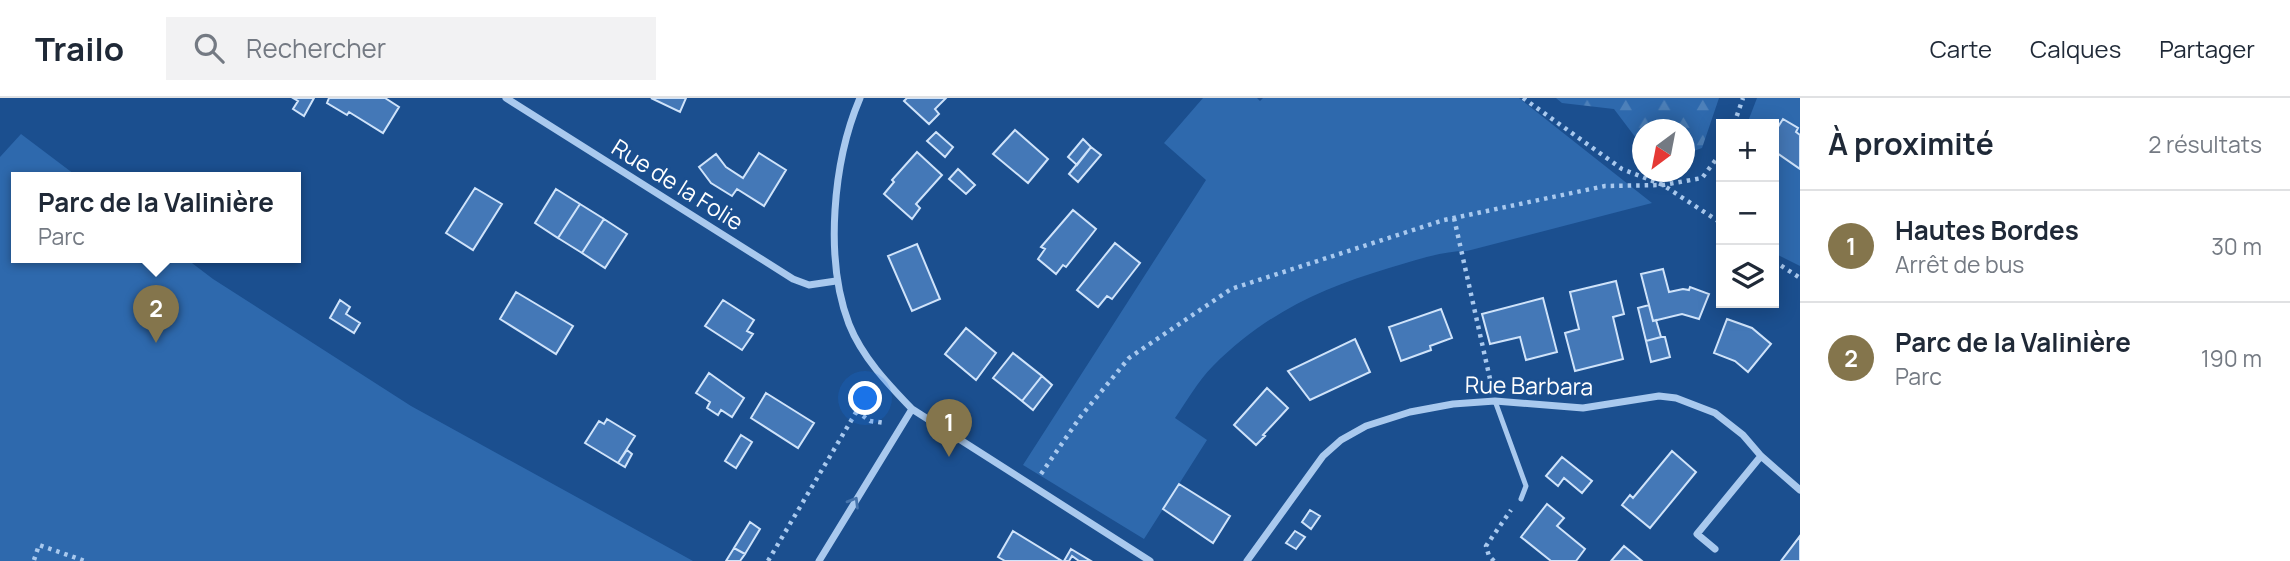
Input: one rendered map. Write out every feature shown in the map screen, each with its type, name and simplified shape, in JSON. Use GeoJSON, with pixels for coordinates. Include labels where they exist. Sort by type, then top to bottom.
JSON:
{"type":"FeatureCollection","features":[{"type":"Feature","properties":{"kind":"street","name":"Rue de la Folie"},"geometry":{"type":"LineString","coordinates":[[506,98],[793,279],[809,285],[836,281]]}},
{"type":"Feature","properties":{"kind":"street"},"geometry":{"type":"LineString","coordinates":[[860,98],[842,159],[834,210],[836,281],[849,324],[862,348],[884,379],[912,410],[1150,561]]}},
{"type":"Feature","properties":{"kind":"street","name":"Rue Barbara"},"geometry":{"type":"LineString","coordinates":[[1248,561],[1323,456],[1340,440],[1366,426],[1410,412],[1453,404],[1495,401],[1583,408],[1659,396],[1676,398],[1715,413],[1743,435],[1761,456],[1800,490]]}},
{"type":"Feature","properties":{"kind":"street"},"geometry":{"type":"LineString","coordinates":[[819,561],[912,410]]}},
{"type":"Feature","properties":{"kind":"street"},"geometry":{"type":"LineString","coordinates":[[1715,549],[1697,534],[1761,456]]}},
{"type":"Feature","properties":{"kind":"lane"},"geometry":{"type":"LineString","coordinates":[[1495,401],[1526,486],[1521,499]]}},
{"type":"Feature","properties":{"kind":"path"},"geometry":{"type":"LineString","coordinates":[[1523,98],[1622,169],[1663,185],[1716,220]]}},
{"type":"Feature","properties":{"kind":"path"},"geometry":{"type":"LineString","coordinates":[[1736,119],[1743,98]]}},
{"type":"Feature","properties":{"kind":"path"},"geometry":{"type":"LineString","coordinates":[[1034,487],[1081,416],[1129,358],[1231,289],[1454,218],[1605,186],[1663,185],[1702,178],[1716,160]]}},
{"type":"Feature","properties":{"kind":"path"},"geometry":{"type":"LineString","coordinates":[[1454,218],[1495,401]]}},
{"type":"Feature","properties":{"kind":"path"},"geometry":{"type":"LineString","coordinates":[[1779,264],[1800,278]]}},
{"type":"Feature","properties":{"kind":"path"},"geometry":{"type":"LineString","coordinates":[[768,561],[871,387],[884,379]]}},
{"type":"Feature","properties":{"kind":"path"},"geometry":{"type":"LineString","coordinates":[[856,411],[870,421],[886,423]]}},
{"type":"Feature","properties":{"kind":"path"},"geometry":{"type":"LineString","coordinates":[[1494,561],[1486,546],[1521,499]]}},
{"type":"Feature","properties":{"kind":"path"},"geometry":{"type":"LineString","coordinates":[[34,560],[38,545],[85,561]]}},
{"type":"Feature","properties":{"kind":"green space"},"geometry":{"type":"Polygon","coordinates":[[[1203,98],[1257,98],[1260,101],[1263,98],[1519,98],[1652,203],[1467,251],[1437,255],[1389,268],[1339,285],[1294,305],[1273,318],[1213,366],[1175,418],[1207,440],[1144,539],[1023,465],[1206,180],[1164,143],[1203,98]]]}},
{"type":"Feature","properties":{"kind":"green space"},"geometry":{"type":"Polygon","coordinates":[[[1556,98],[1719,98],[1702,148],[1695,150],[1695,119],[1632,119],[1632,133],[1614,109],[1562,103],[1556,98]]]}},
{"type":"Feature","properties":{"kind":"green space"},"geometry":{"type":"Polygon","coordinates":[[[1757,98],[1800,98],[1800,266],[1779,256],[1779,119],[1749,119],[1757,98]]]}},
{"type":"Feature","properties":{"kind":"green space"},"geometry":{"type":"Polygon","coordinates":[[[21,134],[71,172],[11,172],[11,263],[192,263],[411,406],[693,561],[0,561],[0,157],[21,134]]]}},
{"type":"Feature","properties":{"kind":"building"},"geometry":{"type":"Polygon","coordinates":[[[293,98],[314,98],[304,116],[293,109],[298,101],[293,98]]]}},
{"type":"Feature","properties":{"kind":"building"},"geometry":{"type":"Polygon","coordinates":[[[329,98],[385,98],[399,107],[383,133],[349,112],[347,115],[327,103],[329,98]]]}},
{"type":"Feature","properties":{"kind":"building"},"geometry":{"type":"Polygon","coordinates":[[[651,98],[686,98],[680,112],[651,98]]]}},
{"type":"Feature","properties":{"kind":"building"},"geometry":{"type":"Polygon","coordinates":[[[907,98],[946,98],[935,109],[939,114],[929,124],[904,101],[907,98]]]}},
{"type":"Feature","properties":{"kind":"building"},"geometry":{"type":"Polygon","coordinates":[[[1783,119],[1798,128],[1796,132],[1800,135],[1800,169],[1779,154],[1779,125],[1783,119]]]}},
{"type":"Feature","properties":{"kind":"building"},"geometry":{"type":"Polygon","coordinates":[[[1015,130],[1048,159],[1028,183],[993,154],[1015,130]]]}},
{"type":"Feature","properties":{"kind":"building"},"geometry":{"type":"Polygon","coordinates":[[[936,132],[953,147],[945,157],[927,141],[936,132]]]}},
{"type":"Feature","properties":{"kind":"building"},"geometry":{"type":"Polygon","coordinates":[[[1083,139],[1091,147],[1077,165],[1068,157],[1083,139]]]}},
{"type":"Feature","properties":{"kind":"building"},"geometry":{"type":"Polygon","coordinates":[[[1091,147],[1101,155],[1078,182],[1069,174],[1091,147]]]}},
{"type":"Feature","properties":{"kind":"building"},"geometry":{"type":"Polygon","coordinates":[[[917,152],[942,175],[916,204],[920,208],[912,219],[884,194],[894,182],[892,180],[917,152]]]}},
{"type":"Feature","properties":{"kind":"building"},"geometry":{"type":"Polygon","coordinates":[[[759,153],[786,170],[764,206],[737,189],[732,196],[711,183],[699,167],[716,154],[726,167],[743,178],[759,153]]]}},
{"type":"Feature","properties":{"kind":"building"},"geometry":{"type":"Polygon","coordinates":[[[958,169],[975,185],[966,194],[949,179],[958,169]]]}},
{"type":"Feature","properties":{"kind":"building"},"geometry":{"type":"Polygon","coordinates":[[[475,188],[502,204],[473,250],[446,233],[475,188]]]}},
{"type":"Feature","properties":{"kind":"building"},"geometry":{"type":"Polygon","coordinates":[[[556,189],[580,204],[558,238],[535,223],[556,189]]]}},
{"type":"Feature","properties":{"kind":"building"},"geometry":{"type":"Polygon","coordinates":[[[580,204],[604,219],[582,253],[558,238],[580,204]]]}},
{"type":"Feature","properties":{"kind":"building"},"geometry":{"type":"Polygon","coordinates":[[[1073,210],[1096,229],[1066,267],[1063,265],[1056,274],[1038,259],[1045,249],[1041,247],[1073,210]]]}},
{"type":"Feature","properties":{"kind":"building"},"geometry":{"type":"Polygon","coordinates":[[[604,219],[627,234],[605,268],[582,253],[604,219]]]}},
{"type":"Feature","properties":{"kind":"building"},"geometry":{"type":"Polygon","coordinates":[[[1115,243],[1140,263],[1112,299],[1107,296],[1098,307],[1077,290],[1115,243]]]}},
{"type":"Feature","properties":{"kind":"building"},"geometry":{"type":"Polygon","coordinates":[[[917,244],[940,299],[912,311],[888,256],[917,244]]]}},
{"type":"Feature","properties":{"kind":"building"},"geometry":{"type":"Polygon","coordinates":[[[1663,269],[1669,292],[1689,290],[1690,287],[1709,294],[1699,319],[1682,314],[1653,321],[1641,274],[1663,269]]]}},
{"type":"Feature","properties":{"kind":"building"},"geometry":{"type":"Polygon","coordinates":[[[1616,281],[1624,314],[1613,317],[1623,359],[1575,371],[1565,333],[1579,329],[1570,292],[1616,281]]]}},
{"type":"Feature","properties":{"kind":"building"},"geometry":{"type":"Polygon","coordinates":[[[516,292],[573,326],[556,354],[500,319],[516,292]]]}},
{"type":"Feature","properties":{"kind":"building"},"geometry":{"type":"Polygon","coordinates":[[[1543,298],[1557,352],[1526,360],[1520,337],[1490,344],[1482,314],[1543,298]]]}},
{"type":"Feature","properties":{"kind":"building"},"geometry":{"type":"Polygon","coordinates":[[[340,300],[350,307],[346,314],[360,323],[354,333],[330,318],[340,300]]]}},
{"type":"Feature","properties":{"kind":"building"},"geometry":{"type":"Polygon","coordinates":[[[723,300],[754,320],[747,331],[753,334],[742,350],[705,326],[723,300]]]}},
{"type":"Feature","properties":{"kind":"building"},"geometry":{"type":"Polygon","coordinates":[[[1649,305],[1661,337],[1646,341],[1638,308],[1649,305]]]}},
{"type":"Feature","properties":{"kind":"building"},"geometry":{"type":"Polygon","coordinates":[[[1441,309],[1452,338],[1430,346],[1431,350],[1401,361],[1389,327],[1441,309]]]}},
{"type":"Feature","properties":{"kind":"building"},"geometry":{"type":"Polygon","coordinates":[[[1727,319],[1752,328],[1771,344],[1748,372],[1735,361],[1714,353],[1727,319]]]}},
{"type":"Feature","properties":{"kind":"building"},"geometry":{"type":"Polygon","coordinates":[[[966,328],[996,353],[976,380],[945,354],[966,328]]]}},
{"type":"Feature","properties":{"kind":"building"},"geometry":{"type":"Polygon","coordinates":[[[1665,337],[1670,357],[1651,362],[1646,341],[1665,337]]]}},
{"type":"Feature","properties":{"kind":"building"},"geometry":{"type":"Polygon","coordinates":[[[1355,339],[1370,372],[1310,400],[1288,371],[1355,339]]]}},
{"type":"Feature","properties":{"kind":"building"},"geometry":{"type":"Polygon","coordinates":[[[1013,353],[1042,376],[1022,401],[993,378],[1013,353]]]}},
{"type":"Feature","properties":{"kind":"building"},"geometry":{"type":"Polygon","coordinates":[[[709,373],[744,398],[732,417],[721,410],[718,415],[707,408],[710,402],[696,393],[709,373]]]}},
{"type":"Feature","properties":{"kind":"building"},"geometry":{"type":"Polygon","coordinates":[[[1042,376],[1052,385],[1033,410],[1022,401],[1042,376]]]}},
{"type":"Feature","properties":{"kind":"building"},"geometry":{"type":"Polygon","coordinates":[[[1267,388],[1288,408],[1256,445],[1234,425],[1267,388]]]}},
{"type":"Feature","properties":{"kind":"building"},"geometry":{"type":"Polygon","coordinates":[[[766,393],[814,423],[798,448],[751,418],[766,393]]]}},
{"type":"Feature","properties":{"kind":"building"},"geometry":{"type":"Polygon","coordinates":[[[607,419],[635,436],[618,463],[585,443],[599,421],[604,424],[607,419]]]}},
{"type":"Feature","properties":{"kind":"building"},"geometry":{"type":"Polygon","coordinates":[[[741,435],[752,442],[736,468],[725,461],[741,435]]]}},
{"type":"Feature","properties":{"kind":"building"},"geometry":{"type":"Polygon","coordinates":[[[627,450],[632,454],[625,467],[618,463],[627,450]]]}},
{"type":"Feature","properties":{"kind":"building"},"geometry":{"type":"Polygon","coordinates":[[[1672,451],[1696,472],[1650,528],[1622,505],[1630,495],[1633,498],[1672,451]]]}},
{"type":"Feature","properties":{"kind":"building"},"geometry":{"type":"Polygon","coordinates":[[[1562,457],[1592,481],[1582,493],[1564,478],[1558,486],[1546,476],[1562,457]]]}},
{"type":"Feature","properties":{"kind":"building"},"geometry":{"type":"Polygon","coordinates":[[[1179,484],[1230,516],[1213,543],[1163,509],[1179,484]]]}},
{"type":"Feature","properties":{"kind":"building"},"geometry":{"type":"Polygon","coordinates":[[[1547,504],[1564,518],[1557,526],[1585,549],[1576,561],[1551,561],[1521,537],[1547,504]]]}},
{"type":"Feature","properties":{"kind":"building"},"geometry":{"type":"Polygon","coordinates":[[[1310,510],[1320,516],[1311,529],[1302,522],[1310,510]]]}},
{"type":"Feature","properties":{"kind":"building"},"geometry":{"type":"Polygon","coordinates":[[[750,522],[760,529],[745,554],[734,548],[750,522]]]}},
{"type":"Feature","properties":{"kind":"building"},"geometry":{"type":"Polygon","coordinates":[[[1013,531],[1062,561],[1005,561],[998,557],[1013,531]]]}},
{"type":"Feature","properties":{"kind":"building"},"geometry":{"type":"Polygon","coordinates":[[[1295,531],[1305,537],[1296,549],[1286,543],[1295,531]]]}},
{"type":"Feature","properties":{"kind":"building"},"geometry":{"type":"Polygon","coordinates":[[[1800,536],[1800,561],[1781,561],[1800,536]]]}},
{"type":"Feature","properties":{"kind":"building"},"geometry":{"type":"Polygon","coordinates":[[[1624,546],[1642,561],[1611,561],[1624,546]]]}},
{"type":"Feature","properties":{"kind":"building"},"geometry":{"type":"Polygon","coordinates":[[[734,548],[745,554],[740,561],[726,561],[734,548]]]}},
{"type":"Feature","properties":{"kind":"building"},"geometry":{"type":"Polygon","coordinates":[[[1071,549],[1091,561],[1079,561],[1072,556],[1069,561],[1064,561],[1071,549]]]}},
{"type":"Feature","properties":{"kind":"place","name":"Parc de la Valinière"},"geometry":{"type":"Point","coordinates":[156,343]}},
{"type":"Feature","properties":{"kind":"place","name":"Hautes Bordes"},"geometry":{"type":"Point","coordinates":[949,457]}}]}
